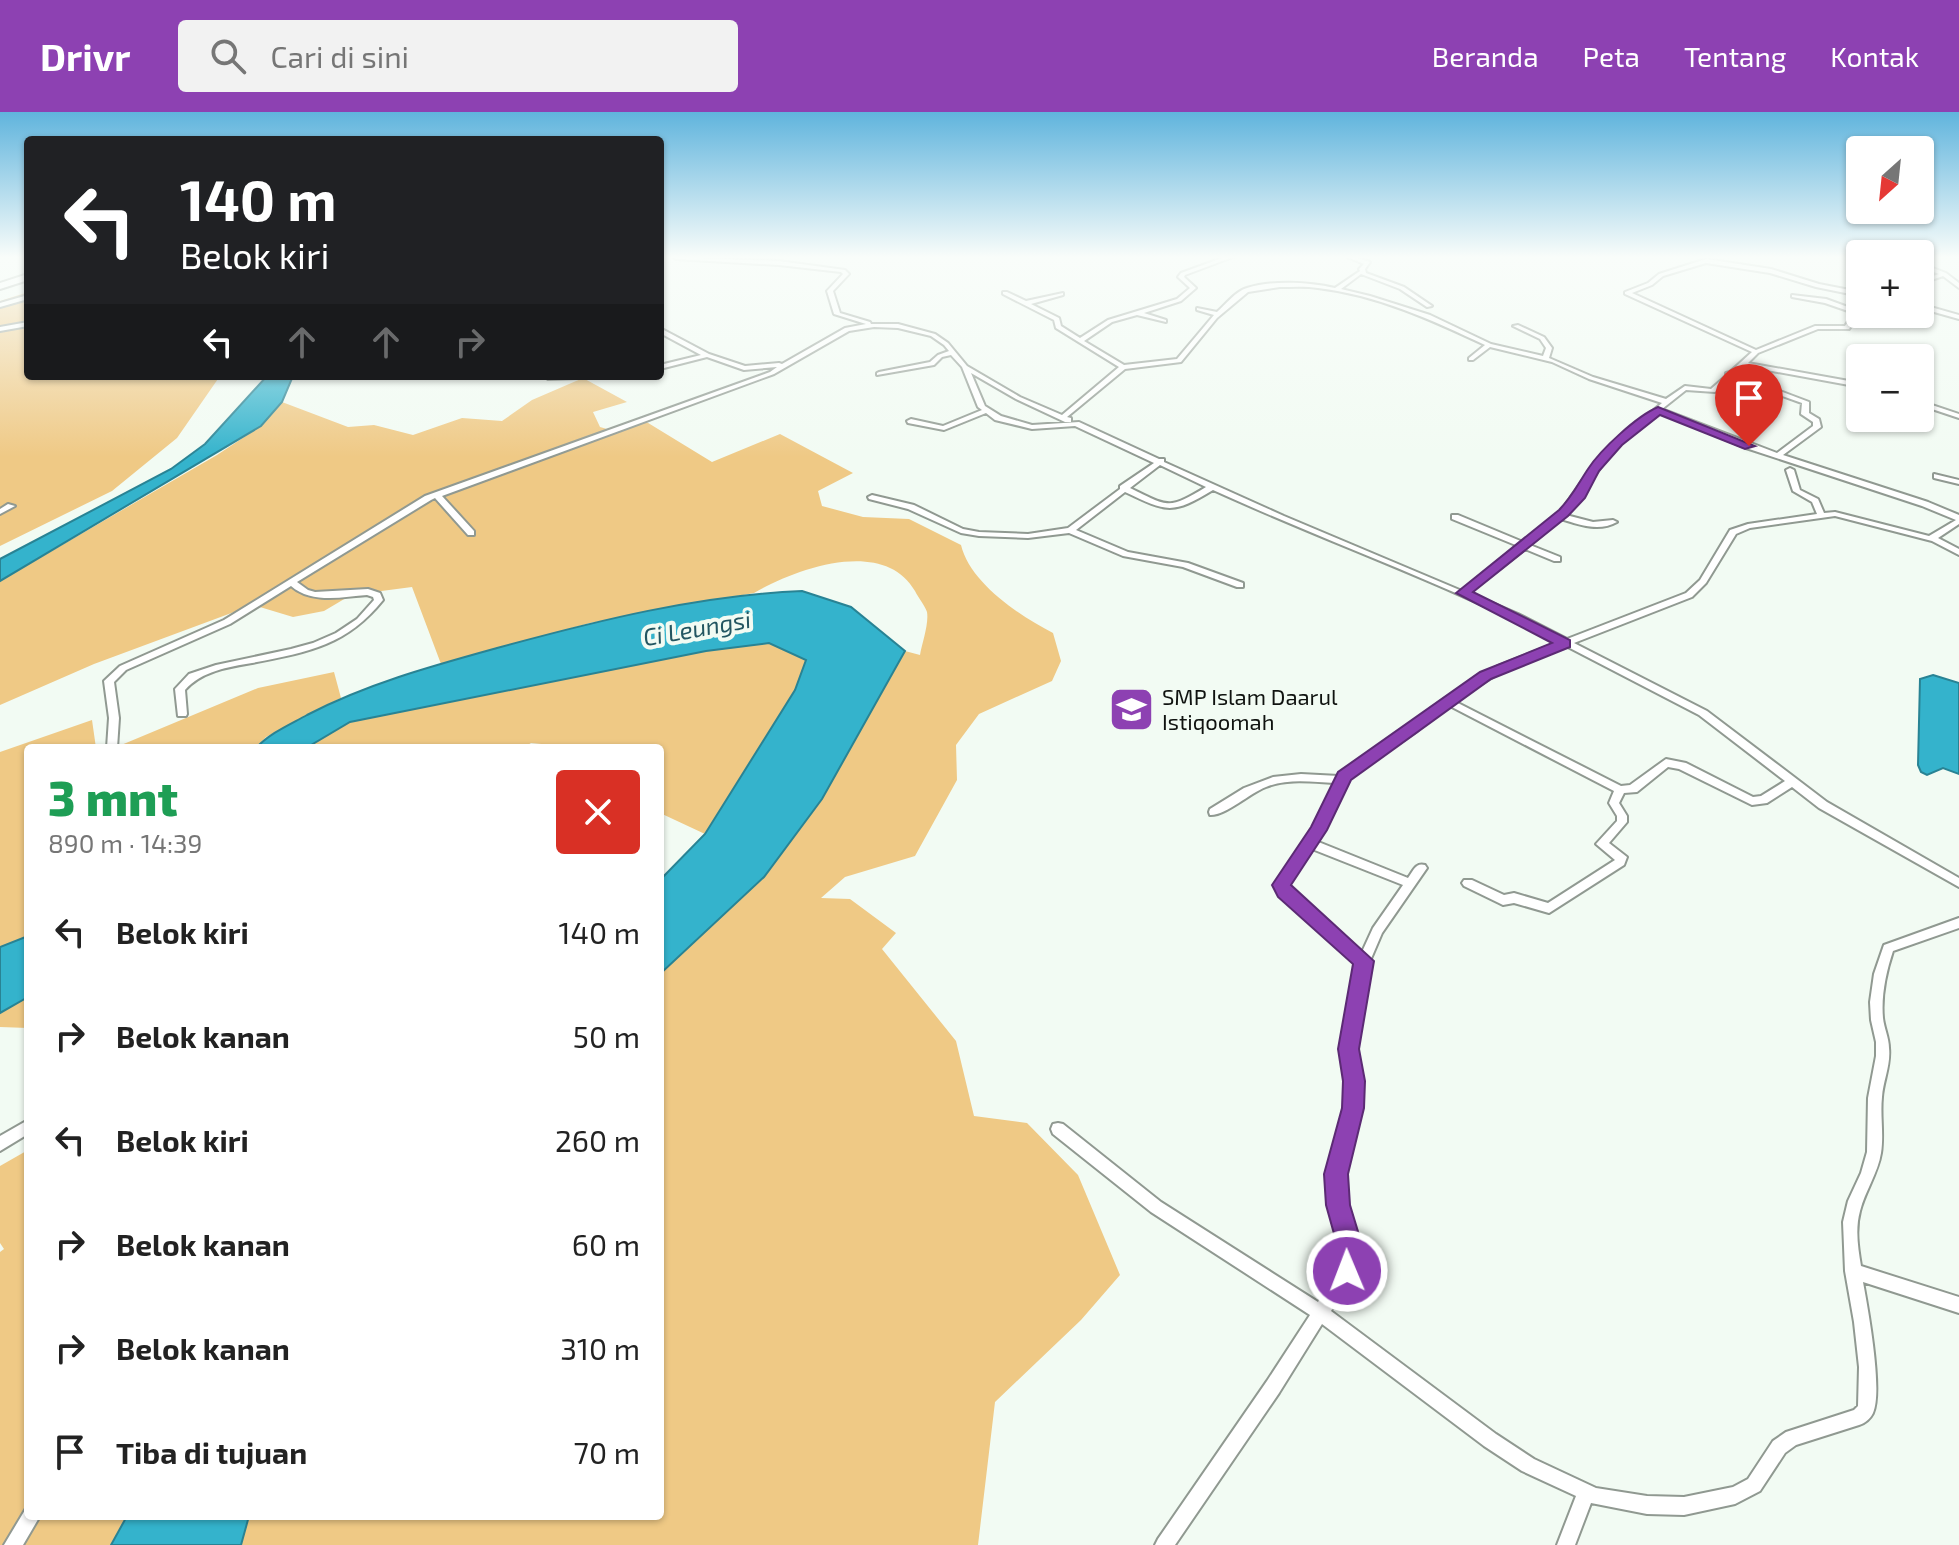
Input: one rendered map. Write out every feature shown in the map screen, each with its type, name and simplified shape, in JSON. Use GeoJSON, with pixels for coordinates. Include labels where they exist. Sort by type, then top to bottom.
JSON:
{"type":"FeatureCollection","features":[{"type":"Feature","properties":{"kind":"street"},"geometry":{"type":"LineString","coordinates":[[870,324],[923,331],[942,340],[965,367],[986,411],[1022,426],[1060,427],[1076,424]]}},
{"type":"Feature","properties":{"kind":"street"},"geometry":{"type":"LineString","coordinates":[[1058,324],[1123,367],[1176,363],[1210,324]]}},
{"type":"Feature","properties":{"kind":"street"},"geometry":{"type":"LineString","coordinates":[[1080,341],[1106,324]]}},
{"type":"Feature","properties":{"kind":"street"},"geometry":{"type":"LineString","coordinates":[[1445,324],[1489,345],[1545,359],[1667,402]]}},
{"type":"Feature","properties":{"kind":"street"},"geometry":{"type":"LineString","coordinates":[[1693,324],[1756,352]]}},
{"type":"Feature","properties":{"kind":"street"},"geometry":{"type":"LineString","coordinates":[[0,329],[24,325]]}},
{"type":"Feature","properties":{"kind":"street"},"geometry":{"type":"LineString","coordinates":[[112,744],[114,718],[109,681],[114,674],[140,659],[218,627],[419,503],[772,373],[841,332],[874,325]]}},
{"type":"Feature","properties":{"kind":"street"},"geometry":{"type":"LineString","coordinates":[[1516,326],[1545,341],[1549,348],[1545,359]]}},
{"type":"Feature","properties":{"kind":"street"},"geometry":{"type":"LineString","coordinates":[[1464,593],[1560,516],[1579,498],[1602,460],[1686,388],[1713,391],[1728,374],[1745,364],[1756,352],[1817,327],[1846,328]]}},
{"type":"Feature","properties":{"kind":"street"},"geometry":{"type":"LineString","coordinates":[[664,332],[707,355],[749,368],[795,362]]}},
{"type":"Feature","properties":{"kind":"street"},"geometry":{"type":"LineString","coordinates":[[1471,359],[1489,345]]}},
{"type":"Feature","properties":{"kind":"street"},"geometry":{"type":"LineString","coordinates":[[879,374],[932,364],[937,357],[953,352]]}},
{"type":"Feature","properties":{"kind":"street"},"geometry":{"type":"LineString","coordinates":[[664,366],[707,355]]}},
{"type":"Feature","properties":{"kind":"street"},"geometry":{"type":"LineString","coordinates":[[1745,364],[1846,382]]}},
{"type":"Feature","properties":{"kind":"street"},"geometry":{"type":"LineString","coordinates":[[965,367],[1018,398],[1213,486],[1464,593],[1703,713],[1823,805],[1959,883]]}},
{"type":"Feature","properties":{"kind":"street"},"geometry":{"type":"LineString","coordinates":[[1063,417],[1123,367]]}},
{"type":"Feature","properties":{"kind":"street"},"geometry":{"type":"LineString","coordinates":[[1728,374],[1806,402],[1805,414],[1816,421],[1817,427],[1777,456]]}},
{"type":"Feature","properties":{"kind":"street"},"geometry":{"type":"LineString","coordinates":[[1934,408],[1959,416]]}},
{"type":"Feature","properties":{"kind":"street"},"geometry":{"type":"LineString","coordinates":[[1658,410],[1777,456],[1925,504],[1959,519],[1934,539]]}},
{"type":"Feature","properties":{"kind":"street"},"geometry":{"type":"LineString","coordinates":[[911,421],[944,428],[986,411]]}},
{"type":"Feature","properties":{"kind":"street"},"geometry":{"type":"LineString","coordinates":[[872,497],[911,507],[961,531],[1028,536],[1070,530],[1161,461]]}},
{"type":"Feature","properties":{"kind":"street"},"geometry":{"type":"LineString","coordinates":[[1790,470],[1797,491],[1815,501],[1821,515]]}},
{"type":"Feature","properties":{"kind":"street"},"geometry":{"type":"LineString","coordinates":[[1937,476],[1959,482]]}},
{"type":"Feature","properties":{"kind":"street"},"geometry":{"type":"LineString","coordinates":[[1123,488],[1165,508],[1174,509],[1213,486]]}},
{"type":"Feature","properties":{"kind":"street"},"geometry":{"type":"LineString","coordinates":[[437,495],[471,533]]}},
{"type":"Feature","properties":{"kind":"street"},"geometry":{"type":"LineString","coordinates":[[0,512],[11,506]]}},
{"type":"Feature","properties":{"kind":"street"},"geometry":{"type":"LineString","coordinates":[[1364,961],[1304,911],[1282,885],[1309,843],[1341,780],[1447,701],[1485,675],[1689,595],[1703,581],[1730,536],[1737,530],[1821,515],[1858,518],[1917,537],[1934,539],[1959,552]]}},
{"type":"Feature","properties":{"kind":"street"},"geometry":{"type":"LineString","coordinates":[[1560,516],[1590,525],[1604,526],[1613,522]]}},
{"type":"Feature","properties":{"kind":"street"},"geometry":{"type":"LineString","coordinates":[[1455,517],[1557,559]]}},
{"type":"Feature","properties":{"kind":"street"},"geometry":{"type":"LineString","coordinates":[[1070,530],[1126,554],[1185,565],[1240,585]]}},
{"type":"Feature","properties":{"kind":"street"},"geometry":{"type":"LineString","coordinates":[[182,714],[180,689],[192,676],[278,656],[327,640],[358,625],[379,600],[377,595],[368,592],[308,594],[298,590],[291,581]]}},
{"type":"Feature","properties":{"kind":"street"},"geometry":{"type":"LineString","coordinates":[[1447,701],[1620,790],[1633,789],[1666,763],[1682,766],[1752,801],[1763,800],[1792,782]]}},
{"type":"Feature","properties":{"kind":"street"},"geometry":{"type":"LineString","coordinates":[[1214,812],[1261,781],[1297,777],[1341,780]]}},
{"type":"Feature","properties":{"kind":"street"},"geometry":{"type":"LineString","coordinates":[[1468,883],[1503,900],[1514,898],[1540,908],[1554,906],[1620,862],[1617,854],[1602,844],[1622,822],[1614,803],[1620,790]]}},
{"type":"Feature","properties":{"kind":"street"},"geometry":{"type":"LineString","coordinates":[[1309,843],[1409,883]]}},
{"type":"Feature","properties":{"kind":"street"},"geometry":{"type":"LineString","coordinates":[[1164,1545],[1322,1314],[1347,1271],[1350,1259],[1336,1194],[1336,1174],[1353,1108],[1354,1081],[1349,1049],[1364,961],[1377,931],[1421,868]]}},
{"type":"Feature","properties":{"kind":"street"},"geometry":{"type":"LineString","coordinates":[[1058,1129],[1156,1207],[1322,1314],[1528,1465],[1586,1492],[1620,1502],[1684,1506],[1735,1495],[1754,1485],[1779,1447],[1792,1438],[1863,1414],[1867,1402],[1866,1387],[1849,1229],[1852,1205],[1858,1189],[1867,1179],[1873,1156],[1877,1121],[1875,1101],[1884,1054],[1876,1013],[1883,963],[1888,948],[1959,923]]}},
{"type":"Feature","properties":{"kind":"street"},"geometry":{"type":"LineString","coordinates":[[0,1144],[24,1129]]}},
{"type":"Feature","properties":{"kind":"street"},"geometry":{"type":"LineString","coordinates":[[1853,1271],[1959,1305]]}},
{"type":"Feature","properties":{"kind":"street"},"geometry":{"type":"LineString","coordinates":[[1566,1545],[1586,1492]]}},
{"type":"Feature","properties":{"kind":"street"},"geometry":{"type":"LineString","coordinates":[[13,1545],[29,1520]]}},
{"type":"Feature","properties":{"kind":"shaded area"},"geometry":{"type":"Polygon","coordinates":[[[0,324],[24,324],[24,380],[217,380],[177,438],[112,491],[0,546],[0,324]]]}},
{"type":"Feature","properties":{"kind":"shaded area"},"geometry":{"type":"Polygon","coordinates":[[[578,380],[587,380],[627,402],[593,412],[600,427],[607,429],[640,418],[712,462],[780,434],[853,473],[818,491],[822,506],[863,517],[909,519],[961,545],[966,559],[985,585],[1012,608],[1053,633],[1061,661],[1052,681],[979,714],[956,745],[957,780],[915,856],[845,877],[821,898],[850,899],[896,933],[882,949],[956,1041],[974,1116],[1027,1123],[1078,1175],[1120,1275],[1081,1320],[995,1402],[978,1545],[241,1545],[248,1520],[664,1520],[664,970],[764,877],[822,799],[905,651],[920,655],[927,612],[901,575],[883,565],[862,561],[839,562],[793,575],[754,593],[590,623],[441,664],[412,587],[351,595],[324,611],[293,617],[253,605],[94,664],[0,705],[0,581],[217,455],[261,426],[282,402],[348,427],[374,425],[413,435],[462,418],[502,421],[532,400],[578,380]]]}},
{"type":"Feature","properties":{"kind":"shaded area"},"geometry":{"type":"Polygon","coordinates":[[[769,643],[807,660],[795,690],[705,834],[664,815],[664,744],[313,744],[350,722],[706,651],[769,643]]]}},
{"type":"Feature","properties":{"kind":"shaded area"},"geometry":{"type":"Polygon","coordinates":[[[334,672],[341,698],[266,737],[260,744],[124,744],[258,688],[334,672]]]}},
{"type":"Feature","properties":{"kind":"shaded area"},"geometry":{"type":"Polygon","coordinates":[[[92,720],[95,744],[24,744],[24,938],[0,947],[0,752],[92,720]]]}},
{"type":"Feature","properties":{"kind":"shaded area"},"geometry":{"type":"Polygon","coordinates":[[[24,999],[24,1028],[0,1027],[0,1013],[24,999]]]}},
{"type":"Feature","properties":{"kind":"shaded area"},"geometry":{"type":"Polygon","coordinates":[[[24,1152],[24,1520],[125,1520],[111,1545],[0,1545],[0,1252],[4,1249],[0,1243],[0,1166],[24,1152]]]}},
{"type":"Feature","properties":{"kind":"water"},"geometry":{"type":"Polygon","coordinates":[[[263,380],[291,380],[282,402],[261,426],[0,581],[0,559],[171,469],[205,444],[263,380]]]}},
{"type":"Feature","properties":{"kind":"water","name":"Ci Leungsi"},"geometry":{"type":"Polygon","coordinates":[[[802,591],[851,607],[905,651],[822,799],[764,877],[664,970],[664,876],[705,834],[795,690],[806,660],[769,643],[706,651],[350,722],[313,744],[260,744],[329,704],[448,662],[648,611],[763,593],[802,591]]]}},
{"type":"Feature","properties":{"kind":"water"},"geometry":{"type":"Polygon","coordinates":[[[1933,675],[1959,683],[1959,774],[1943,768],[1927,775],[1921,772],[1918,765],[1920,679],[1933,675]]]}},
{"type":"Feature","properties":{"kind":"water"},"geometry":{"type":"Polygon","coordinates":[[[24,938],[24,999],[0,1013],[0,947],[24,938]]]}},
{"type":"Feature","properties":{"kind":"water"},"geometry":{"type":"Polygon","coordinates":[[[125,1520],[248,1520],[241,1545],[111,1545],[125,1520]]]}},
{"type":"Feature","properties":{"kind":"place","name":"SMP Islam Daarul Istiqoomah"},"geometry":{"type":"Point","coordinates":[1131,710]}},
{"type":"Feature","properties":{"kind":"route"},"geometry":{"type":"LineString","coordinates":[[1347,1271],[1350,1248],[1338,1205],[1336,1174],[1353,1108],[1354,1081],[1348,1059],[1364,961],[1285,892],[1282,885],[1285,878],[1318,830],[1337,785],[1344,776],[1485,675],[1565,643],[1464,593],[1564,513],[1579,498],[1594,469],[1618,443],[1658,410],[1749,446]]}}]}
